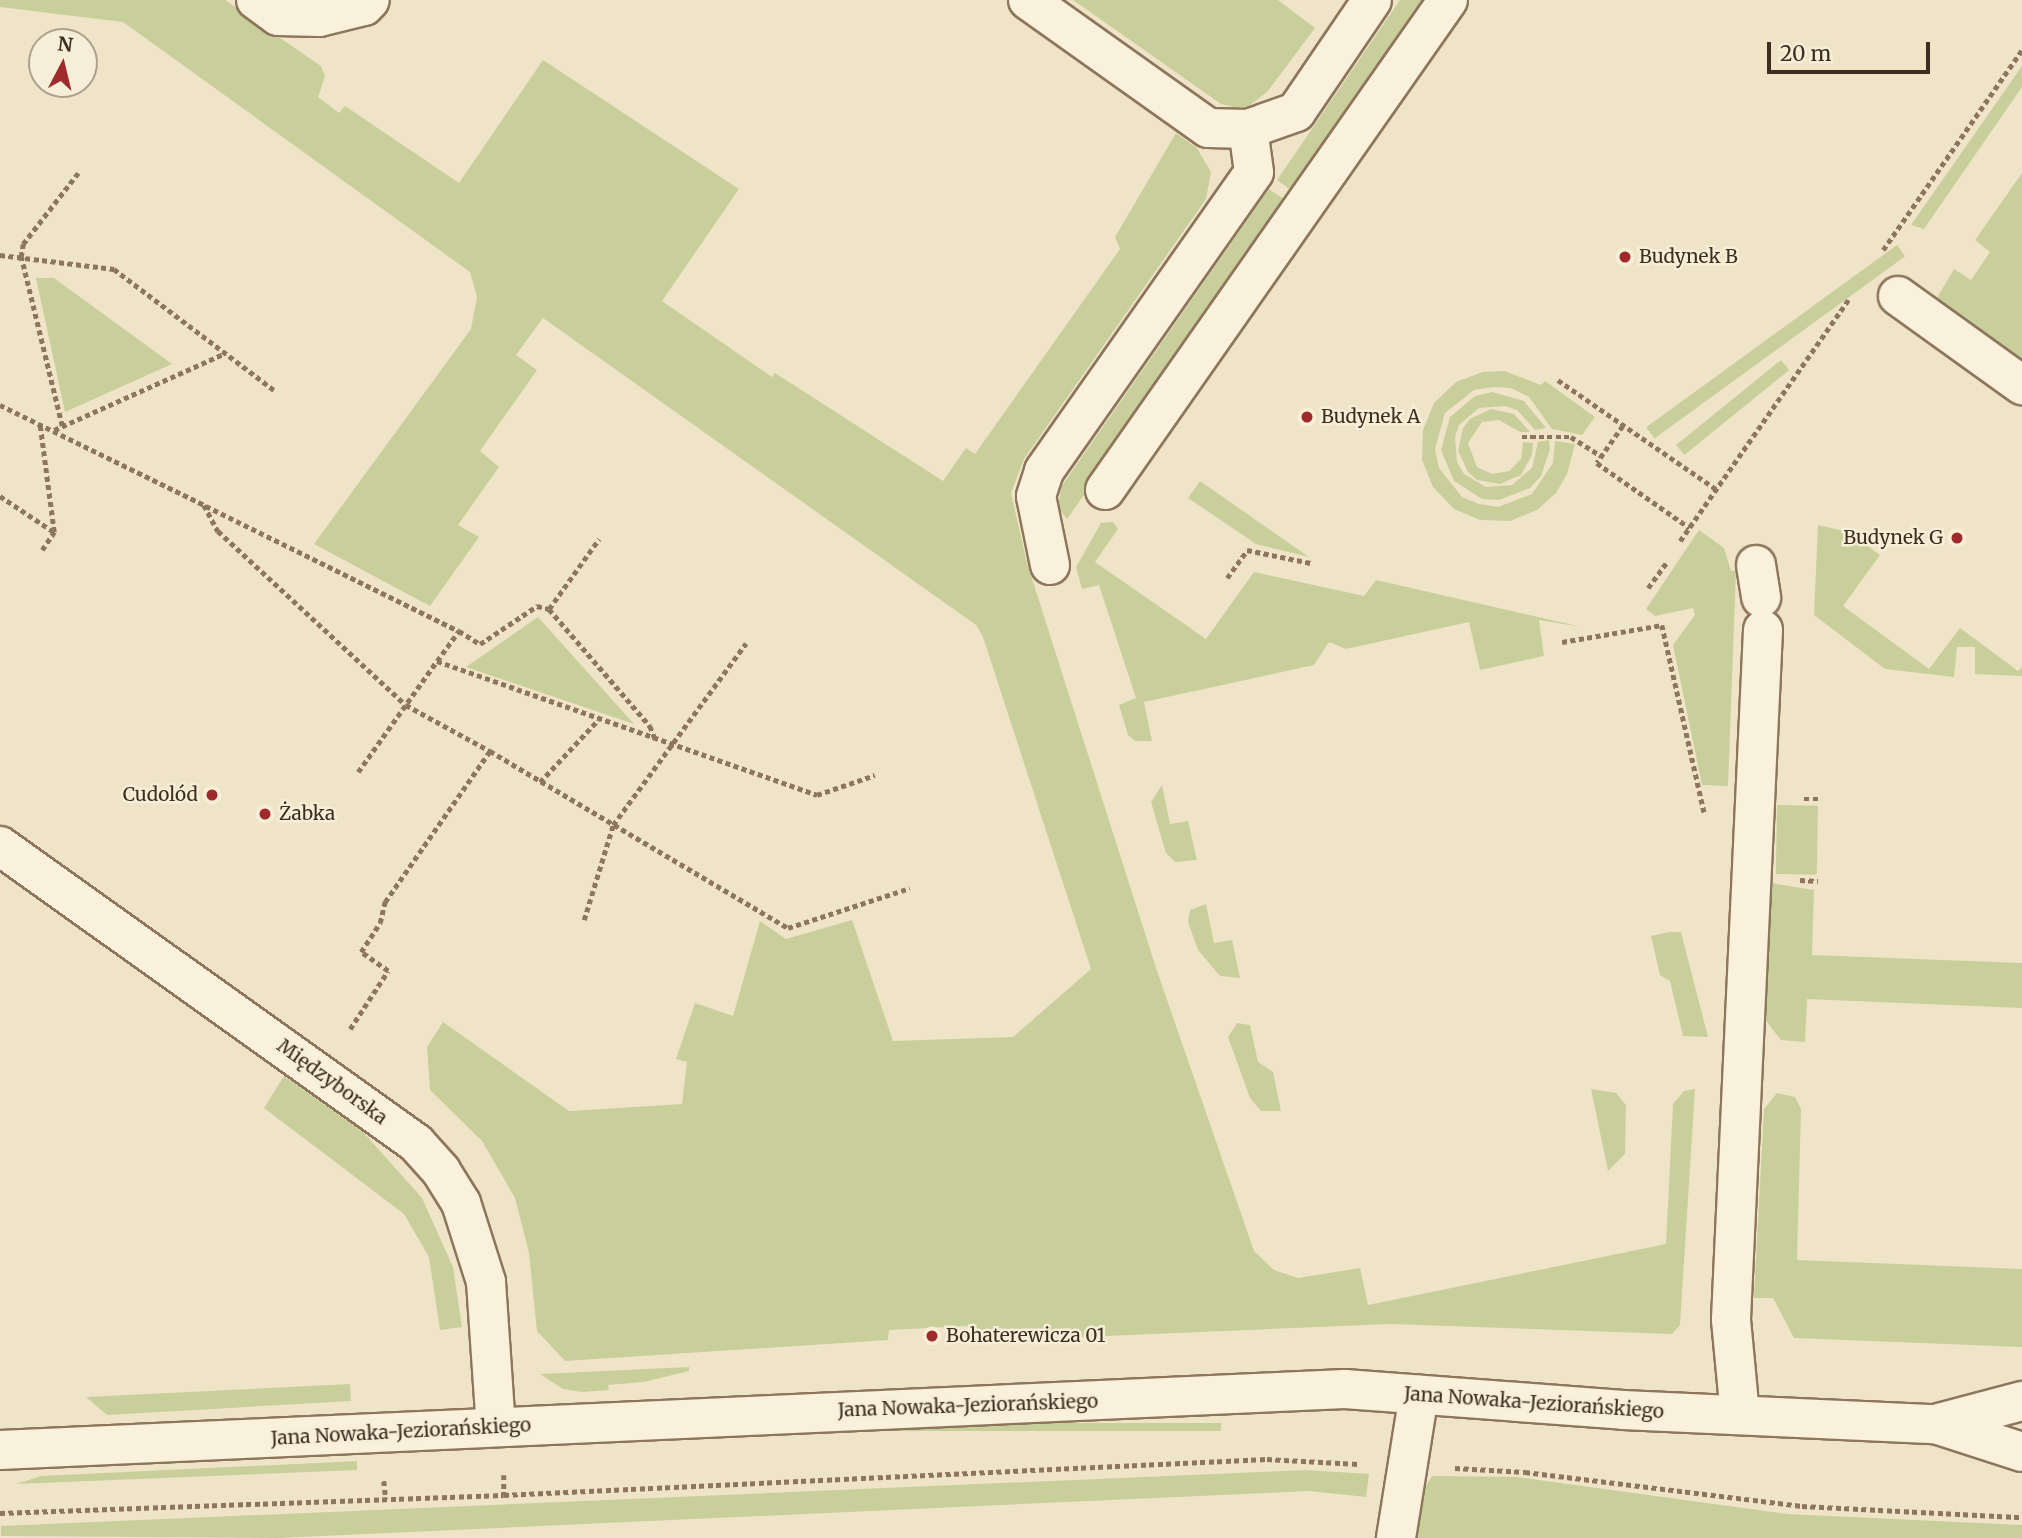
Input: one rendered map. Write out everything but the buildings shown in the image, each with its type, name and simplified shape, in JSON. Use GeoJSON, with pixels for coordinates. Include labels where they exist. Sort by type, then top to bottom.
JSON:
{"type":"FeatureCollection","features":[{"type":"Feature","properties":{"kind":"street"},"geometry":{"type":"LineString","coordinates":[[256,0],[278,16],[319,17],[364,6],[370,0]]}},
{"type":"Feature","properties":{"kind":"street"},"geometry":{"type":"LineString","coordinates":[[1028,0],[1208,128],[1248,130],[1296,112],[1372,0]]}},
{"type":"Feature","properties":{"kind":"street"},"geometry":{"type":"LineString","coordinates":[[1105,490],[1448,0]]}},
{"type":"Feature","properties":{"kind":"street"},"geometry":{"type":"LineString","coordinates":[[1050,565],[1036,496],[1044,471],[1254,172],[1248,130]]}},
{"type":"Feature","properties":{"kind":"street"},"geometry":{"type":"LineString","coordinates":[[1898,296],[2022,385]]}},
{"type":"Feature","properties":{"kind":"street"},"geometry":{"type":"LineString","coordinates":[[1740,1415],[1731,1318],[1760,598]]}},
{"type":"Feature","properties":{"kind":"street","name":"Międzyborska"},"geometry":{"type":"LineString","coordinates":[[0,846],[416,1143],[441,1171],[461,1203],[486,1282],[496,1427]]}},
{"type":"Feature","properties":{"kind":"street","name":"Jana Nowaka-Jeziorańskiego"},"geometry":{"type":"LineString","coordinates":[[0,1450],[1345,1390],[1740,1415],[1935,1424],[2022,1452]]}},
{"type":"Feature","properties":{"kind":"street"},"geometry":{"type":"LineString","coordinates":[[1396,1538],[1419,1395]]}},
{"type":"Feature","properties":{"kind":"street","name":"Jana Nowaka-Jeziorańskiego"},"geometry":{"type":"LineString","coordinates":[[1935,1424],[2022,1401]]}},
{"type":"Feature","properties":{"kind":"path"},"geometry":{"type":"LineString","coordinates":[[62,426],[21,257],[23,244],[78,173]]}},
{"type":"Feature","properties":{"kind":"path"},"geometry":{"type":"LineString","coordinates":[[0,255],[114,269],[274,390]]}},
{"type":"Feature","properties":{"kind":"path"},"geometry":{"type":"LineString","coordinates":[[52,430],[225,353]]}},
{"type":"Feature","properties":{"kind":"path"},"geometry":{"type":"LineString","coordinates":[[1558,380],[1716,489]]}},
{"type":"Feature","properties":{"kind":"path"},"geometry":{"type":"LineString","coordinates":[[0,405],[459,631],[480,644],[537,606],[549,610],[650,726],[656,741]]}},
{"type":"Feature","properties":{"kind":"path"},"geometry":{"type":"LineString","coordinates":[[40,424],[54,532],[41,550]]}},
{"type":"Feature","properties":{"kind":"path"},"geometry":{"type":"LineString","coordinates":[[1623,426],[1597,463],[1690,527]]}},
{"type":"Feature","properties":{"kind":"path"},"geometry":{"type":"LineString","coordinates":[[1522,437],[1571,436],[1602,456]]}},
{"type":"Feature","properties":{"kind":"path"},"geometry":{"type":"LineString","coordinates":[[0,496],[54,532]]}},
{"type":"Feature","properties":{"kind":"path"},"geometry":{"type":"LineString","coordinates":[[205,505],[218,531],[406,705],[490,751],[788,928],[910,888]]}},
{"type":"Feature","properties":{"kind":"path"},"geometry":{"type":"LineString","coordinates":[[549,610],[599,539]]}},
{"type":"Feature","properties":{"kind":"path"},"geometry":{"type":"LineString","coordinates":[[1227,578],[1247,550],[1311,563]]}},
{"type":"Feature","properties":{"kind":"path"},"geometry":{"type":"LineString","coordinates":[[1648,588],[1666,563]]}},
{"type":"Feature","properties":{"kind":"path"},"geometry":{"type":"LineString","coordinates":[[1562,642],[1662,625],[1705,816]]}},
{"type":"Feature","properties":{"kind":"path"},"geometry":{"type":"LineString","coordinates":[[358,772],[459,631]]}},
{"type":"Feature","properties":{"kind":"path"},"geometry":{"type":"LineString","coordinates":[[584,920],[613,825],[746,643]]}},
{"type":"Feature","properties":{"kind":"path"},"geometry":{"type":"LineString","coordinates":[[437,661],[671,747],[817,795],[875,775]]}},
{"type":"Feature","properties":{"kind":"path"},"geometry":{"type":"LineString","coordinates":[[540,782],[598,720]]}},
{"type":"Feature","properties":{"kind":"path"},"geometry":{"type":"LineString","coordinates":[[350,1029],[388,971],[361,952],[380,923],[385,902],[490,751]]}},
{"type":"Feature","properties":{"kind":"path"},"geometry":{"type":"LineString","coordinates":[[0,1513],[504,1495],[1267,1459],[1525,1472],[1802,1506],[2022,1517]]}},
{"type":"Feature","properties":{"kind":"green space"},"geometry":{"type":"Polygon","coordinates":[[[0,0],[225,0],[321,66],[325,76],[318,97],[339,113],[345,106],[459,183],[543,60],[739,189],[662,301],[772,377],[775,373],[943,481],[966,448],[975,454],[1120,249],[1115,237],[1176,133],[1197,148],[1211,172],[1206,199],[1024,459],[1011,493],[1027,563],[1157,971],[1254,1251],[1274,1270],[1298,1278],[1360,1268],[1368,1305],[1666,1244],[1673,1104],[1684,1091],[1695,1089],[1680,1325],[1672,1334],[1390,1324],[1009,1340],[975,1336],[967,1326],[889,1330],[888,1340],[565,1361],[537,1331],[529,1253],[515,1198],[482,1141],[430,1090],[427,1047],[443,1022],[569,1111],[682,1104],[687,1062],[676,1059],[695,1003],[733,1016],[760,921],[786,939],[852,920],[893,1041],[1013,1037],[1091,969],[983,637],[976,625],[543,318],[516,355],[537,370],[480,451],[499,467],[458,525],[479,537],[430,606],[314,544],[471,329],[477,297],[470,272],[123,22],[0,7],[0,0]]]}},
{"type":"Feature","properties":{"kind":"green space"},"geometry":{"type":"Polygon","coordinates":[[[1073,0],[1278,0],[1315,28],[1268,91],[1249,106],[1238,108],[1221,104],[1073,0]]]}},
{"type":"Feature","properties":{"kind":"green space"},"geometry":{"type":"Polygon","coordinates":[[[1400,0],[1431,0],[1296,194],[1277,180],[1400,0]]]}},
{"type":"Feature","properties":{"kind":"green space"},"geometry":{"type":"Polygon","coordinates":[[[2022,66],[2022,87],[1924,229],[1911,225],[2022,66]]]}},
{"type":"Feature","properties":{"kind":"green space"},"geometry":{"type":"Polygon","coordinates":[[[2022,173],[2022,361],[1940,303],[1938,296],[1954,269],[1971,280],[1990,252],[1975,240],[2022,173]]]}},
{"type":"Feature","properties":{"kind":"green space"},"geometry":{"type":"Polygon","coordinates":[[[1269,189],[1290,203],[1067,519],[1058,508],[1061,487],[1269,189]]]}},
{"type":"Feature","properties":{"kind":"green space"},"geometry":{"type":"Polygon","coordinates":[[[1897,245],[1905,256],[1654,439],[1646,427],[1897,245]]]}},
{"type":"Feature","properties":{"kind":"green space"},"geometry":{"type":"Polygon","coordinates":[[[36,278],[54,278],[172,364],[65,412],[36,278]]]}},
{"type":"Feature","properties":{"kind":"green space"},"geometry":{"type":"Polygon","coordinates":[[[1781,360],[1789,370],[1684,455],[1676,445],[1781,360]]]}},
{"type":"Feature","properties":{"kind":"green space"},"geometry":{"type":"Polygon","coordinates":[[[1504,371],[1541,385],[1545,381],[1595,417],[1582,435],[1552,429],[1529,397],[1511,388],[1493,387],[1474,390],[1445,413],[1435,449],[1439,468],[1462,497],[1479,504],[1498,507],[1532,494],[1553,463],[1555,441],[1575,444],[1567,474],[1556,493],[1537,510],[1510,521],[1480,520],[1454,509],[1433,487],[1422,460],[1423,430],[1434,403],[1456,382],[1483,372],[1504,371]]]}},
{"type":"Feature","properties":{"kind":"green space"},"geometry":{"type":"Polygon","coordinates":[[[1492,392],[1524,401],[1546,428],[1535,430],[1517,410],[1505,406],[1479,408],[1459,425],[1455,437],[1457,462],[1464,474],[1486,487],[1512,485],[1532,468],[1538,442],[1549,440],[1550,449],[1541,476],[1530,488],[1499,500],[1482,499],[1454,481],[1441,450],[1450,417],[1475,396],[1492,392]]]}},
{"type":"Feature","properties":{"kind":"green space"},"geometry":{"type":"Polygon","coordinates":[[[1491,409],[1514,414],[1530,432],[1520,432],[1499,420],[1482,422],[1468,443],[1477,467],[1492,474],[1509,471],[1521,459],[1523,442],[1533,443],[1532,455],[1521,475],[1500,484],[1477,480],[1468,472],[1458,451],[1463,428],[1470,419],[1491,409]]]}},
{"type":"Feature","properties":{"kind":"green space"},"geometry":{"type":"Polygon","coordinates":[[[1200,481],[1309,557],[1256,544],[1188,498],[1200,481]]]}},
{"type":"Feature","properties":{"kind":"green space"},"geometry":{"type":"Polygon","coordinates":[[[1113,522],[1118,529],[1095,562],[1206,639],[1254,572],[1364,596],[1376,580],[1582,627],[1539,620],[1544,656],[1480,670],[1469,622],[1346,649],[1329,642],[1314,665],[1144,702],[1152,741],[1135,741],[1128,735],[1119,705],[1136,698],[1099,585],[1082,589],[1076,567],[1101,523],[1113,522]]]}},
{"type":"Feature","properties":{"kind":"green space"},"geometry":{"type":"Polygon","coordinates":[[[1818,525],[1848,532],[1880,555],[1843,606],[1929,669],[1960,628],[2018,671],[2022,667],[2022,676],[1975,674],[1975,647],[1957,647],[1954,677],[1885,669],[1814,615],[1818,525]]]}},
{"type":"Feature","properties":{"kind":"green space"},"geometry":{"type":"Polygon","coordinates":[[[1699,530],[1724,548],[1731,571],[1736,571],[1728,786],[1702,785],[1673,645],[1695,615],[1693,608],[1655,616],[1646,609],[1699,530]]]}},
{"type":"Feature","properties":{"kind":"green space"},"geometry":{"type":"Polygon","coordinates":[[[538,617],[634,724],[466,667],[538,617]]]}},
{"type":"Feature","properties":{"kind":"green space"},"geometry":{"type":"Polygon","coordinates":[[[1162,785],[1170,824],[1188,821],[1197,860],[1175,862],[1166,853],[1151,802],[1162,785]]]}},
{"type":"Feature","properties":{"kind":"green space"},"geometry":{"type":"Polygon","coordinates":[[[1777,805],[1818,806],[1817,875],[1776,874],[1777,805]]]}},
{"type":"Feature","properties":{"kind":"green space"},"geometry":{"type":"Polygon","coordinates":[[[1771,883],[1814,890],[1812,955],[2022,963],[2022,1008],[1807,999],[1805,1042],[1781,1040],[1766,1021],[1771,883]]]}},
{"type":"Feature","properties":{"kind":"green space"},"geometry":{"type":"Polygon","coordinates":[[[1206,904],[1214,943],[1232,940],[1240,978],[1220,976],[1198,950],[1188,922],[1190,910],[1206,904]]]}},
{"type":"Feature","properties":{"kind":"green space"},"geometry":{"type":"Polygon","coordinates":[[[1681,932],[1708,1037],[1683,1036],[1670,981],[1660,975],[1651,936],[1681,932]]]}},
{"type":"Feature","properties":{"kind":"green space"},"geometry":{"type":"Polygon","coordinates":[[[1237,1023],[1250,1025],[1258,1062],[1273,1072],[1281,1111],[1261,1111],[1250,1098],[1228,1037],[1237,1023]]]}},
{"type":"Feature","properties":{"kind":"green space"},"geometry":{"type":"Polygon","coordinates":[[[284,1076],[364,1133],[422,1198],[453,1267],[462,1327],[440,1330],[429,1257],[404,1214],[264,1108],[284,1076]]]}},
{"type":"Feature","properties":{"kind":"green space"},"geometry":{"type":"Polygon","coordinates":[[[1591,1089],[1616,1093],[1626,1105],[1625,1154],[1608,1171],[1591,1089]]]}},
{"type":"Feature","properties":{"kind":"green space"},"geometry":{"type":"Polygon","coordinates":[[[1777,1093],[1795,1097],[1801,1109],[1797,1260],[2022,1269],[2022,1347],[1794,1338],[1773,1298],[1754,1298],[1764,1109],[1777,1093]]]}},
{"type":"Feature","properties":{"kind":"green space"},"geometry":{"type":"Polygon","coordinates":[[[689,1367],[689,1371],[644,1382],[608,1385],[609,1390],[582,1392],[563,1389],[540,1374],[689,1367]]]}},
{"type":"Feature","properties":{"kind":"green space"},"geometry":{"type":"Polygon","coordinates":[[[350,1384],[351,1401],[107,1415],[86,1397],[350,1384]]]}},
{"type":"Feature","properties":{"kind":"green space"},"geometry":{"type":"Polygon","coordinates":[[[515,1423],[1221,1423],[1221,1431],[515,1431],[515,1423]]]}},
{"type":"Feature","properties":{"kind":"green space"},"geometry":{"type":"Polygon","coordinates":[[[357,1461],[357,1470],[16,1484],[41,1476],[357,1461]]]}},
{"type":"Feature","properties":{"kind":"green space"},"geometry":{"type":"Polygon","coordinates":[[[1306,1470],[1369,1474],[1366,1497],[1309,1491],[278,1538],[1,1536],[1,1526],[1306,1470]]]}},
{"type":"Feature","properties":{"kind":"green space"},"geometry":{"type":"Polygon","coordinates":[[[1432,1476],[1516,1477],[1787,1514],[2022,1525],[2022,1538],[1413,1538],[1417,1500],[1432,1476]]]}},
{"type":"Feature","properties":{"kind":"place","name":"Budynek B"},"geometry":{"type":"Point","coordinates":[1625,257]}},
{"type":"Feature","properties":{"kind":"place","name":"Budynek A"},"geometry":{"type":"Point","coordinates":[1307,417]}},
{"type":"Feature","properties":{"kind":"place","name":"Budynek G"},"geometry":{"type":"Point","coordinates":[1957,538]}},
{"type":"Feature","properties":{"kind":"place","name":"Cudolód"},"geometry":{"type":"Point","coordinates":[212,795]}},
{"type":"Feature","properties":{"kind":"place","name":"Żabka"},"geometry":{"type":"Point","coordinates":[265,814]}},
{"type":"Feature","properties":{"kind":"place","name":"Bohaterewicza 01"},"geometry":{"type":"Point","coordinates":[932,1336]}}]}
